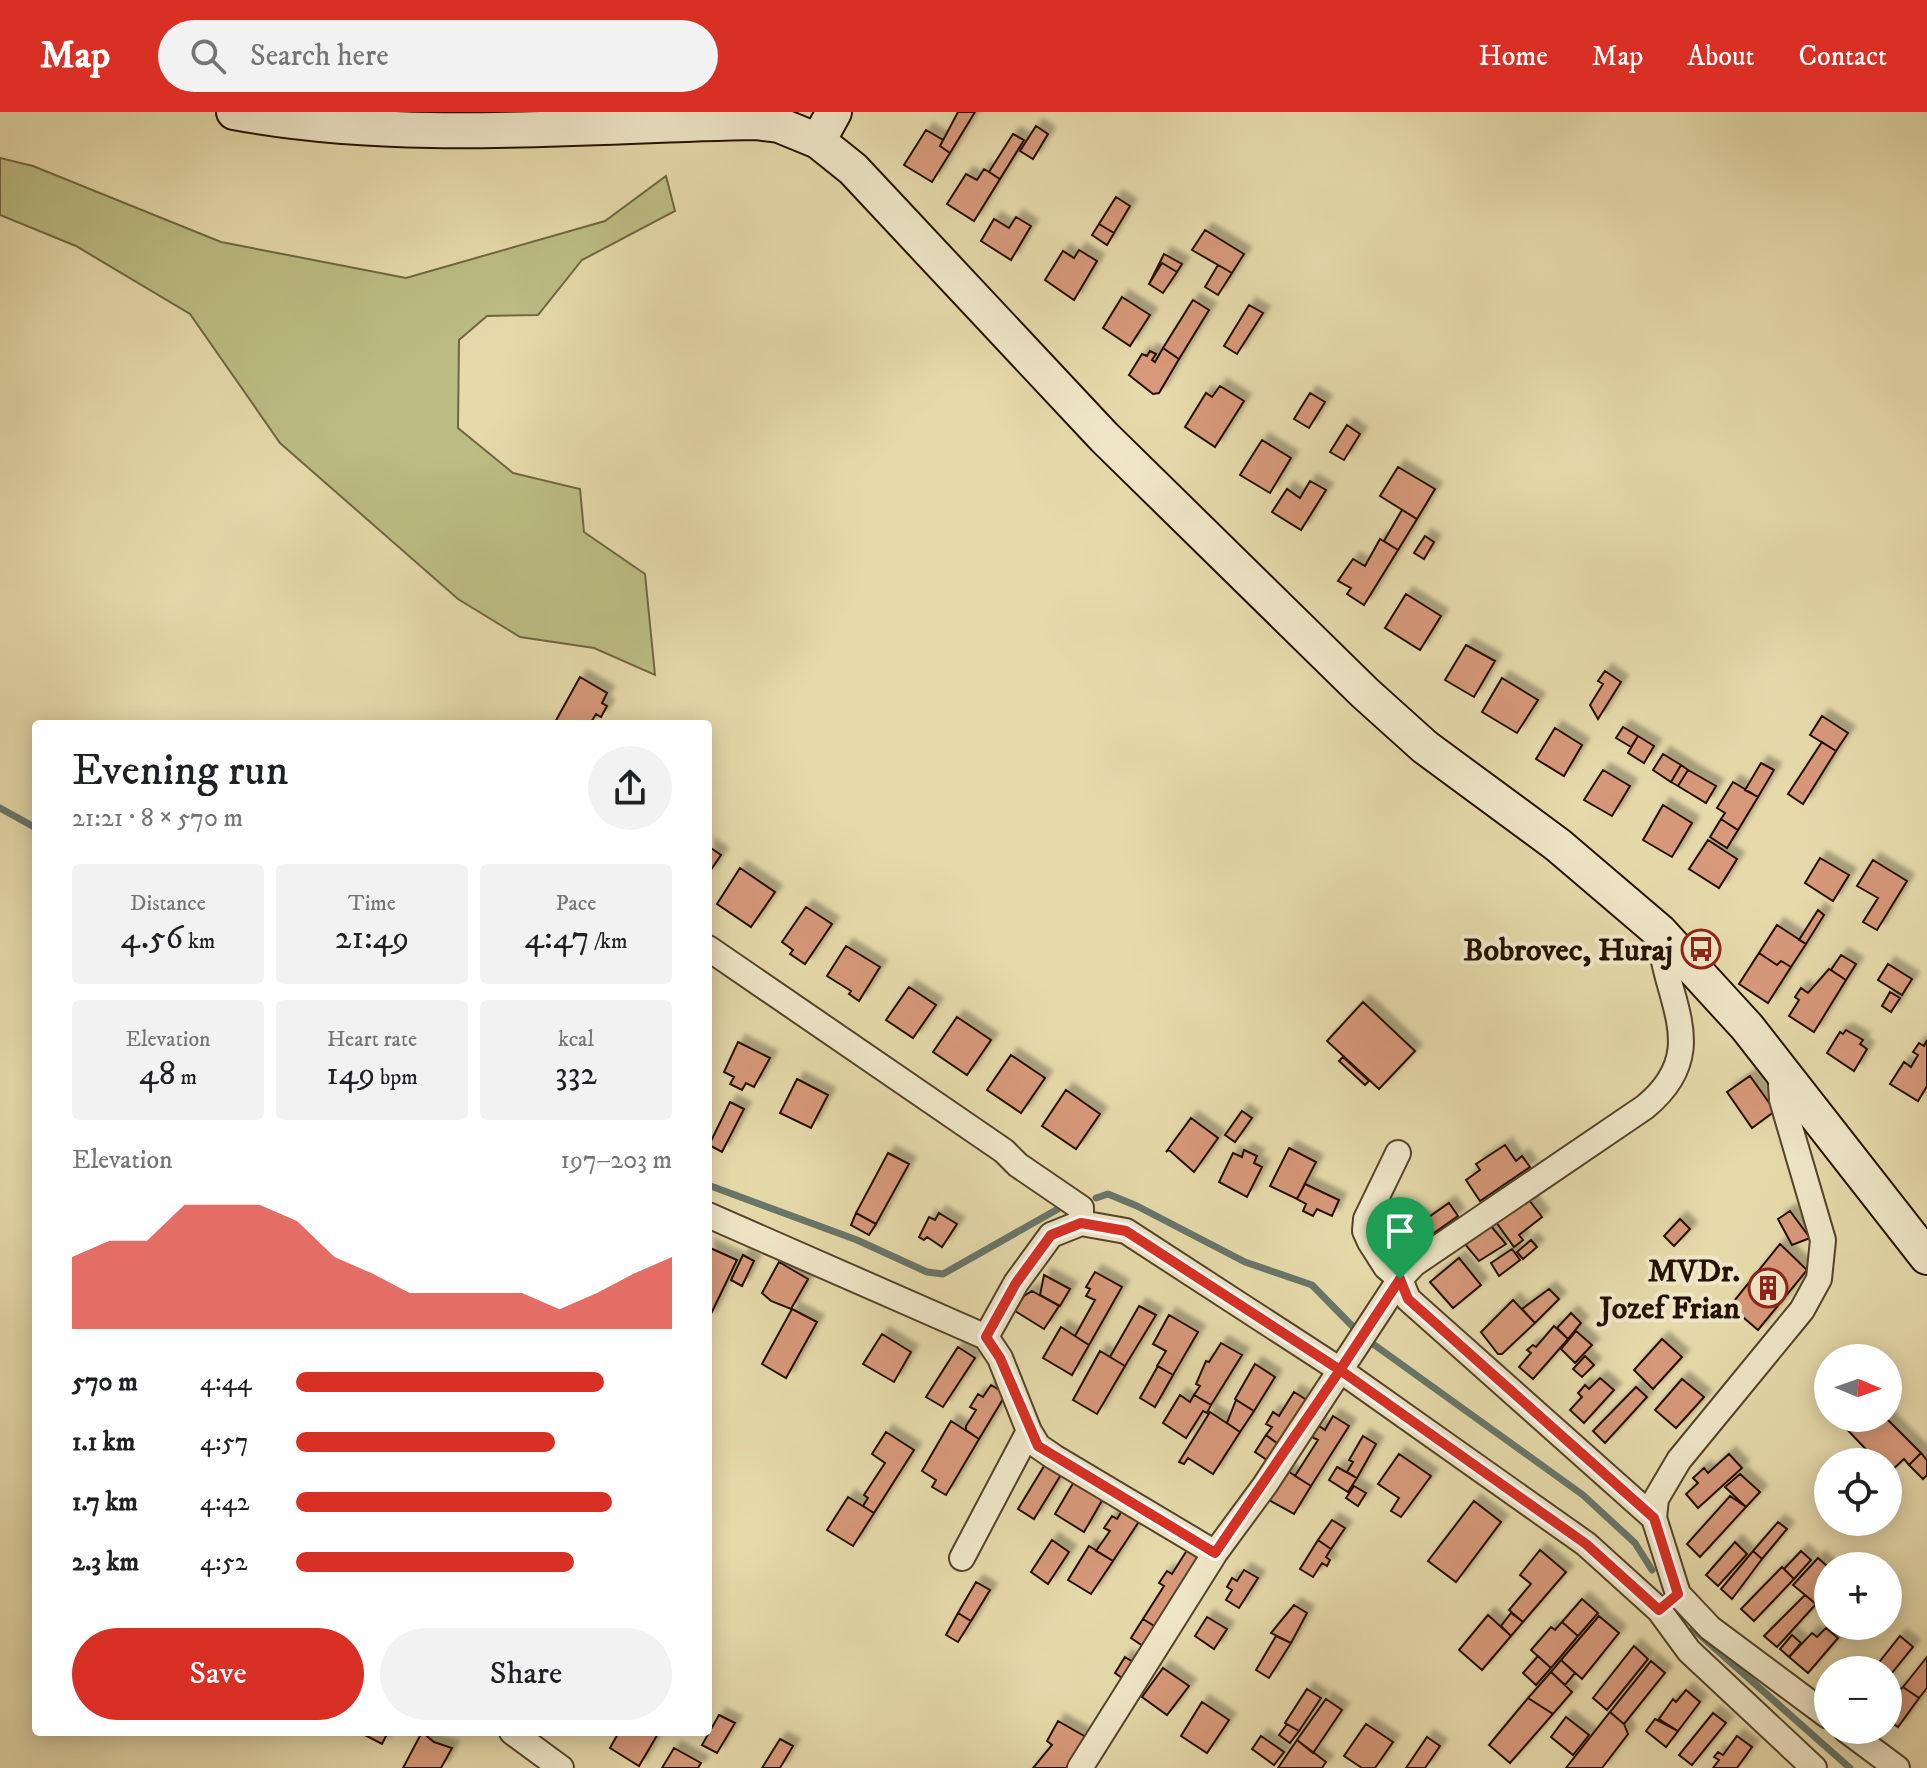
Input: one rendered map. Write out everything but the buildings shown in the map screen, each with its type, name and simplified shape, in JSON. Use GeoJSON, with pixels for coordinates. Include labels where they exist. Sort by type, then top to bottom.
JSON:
{"type":"FeatureCollection","features":[{"type":"Feature","properties":{"kind":"street"},"geometry":{"type":"LineString","coordinates":[[234,112],[349,128],[408,131],[755,122],[826,126],[869,184],[1104,437],[1365,693],[1425,747],[1558,845],[1660,932],[1701,973],[1927,1257]]}},
{"type":"Feature","properties":{"kind":"street"},"geometry":{"type":"LineString","coordinates":[[1080,1768],[1215,1553],[1400,1279],[1414,1264],[1645,1107],[1668,1084],[1680,1061],[1683,1035],[1677,999],[1661,955],[1660,932]]}},
{"type":"Feature","properties":{"kind":"street"},"geometry":{"type":"LineString","coordinates":[[712,951],[1004,1151],[1018,1165],[1081,1208],[1081,1223]]}},
{"type":"Feature","properties":{"kind":"street"},"geometry":{"type":"LineString","coordinates":[[1780,1069],[1782,1100],[1823,1240],[1819,1279],[1802,1310],[1679,1460],[1656,1499],[1654,1518],[1678,1594],[1710,1628],[1814,1706]]}},
{"type":"Feature","properties":{"kind":"street"},"geometry":{"type":"LineString","coordinates":[[1398,1153],[1366,1219],[1365,1231],[1386,1267],[1400,1279],[1408,1299],[1654,1518]]}},
{"type":"Feature","properties":{"kind":"street"},"geometry":{"type":"LineString","coordinates":[[712,1217],[986,1337],[1000,1358],[1038,1446],[1215,1553]]}},
{"type":"Feature","properties":{"kind":"street"},"geometry":{"type":"LineString","coordinates":[[986,1337],[1016,1283],[1051,1235],[1081,1223],[1126,1231],[1340,1370],[1586,1544],[1659,1610],[1689,1651],[1814,1768]]}},
{"type":"Feature","properties":{"kind":"street"},"geometry":{"type":"LineString","coordinates":[[962,1558],[1029,1431]]}},
{"type":"Feature","properties":{"kind":"street"},"geometry":{"type":"LineString","coordinates":[[1659,1610],[1678,1594]]}},
{"type":"Feature","properties":{"kind":"street"},"geometry":{"type":"LineString","coordinates":[[517,1736],[561,1768]]}},
{"type":"Feature","properties":{"kind":"street"},"geometry":{"type":"LineString","coordinates":[[1865,1744],[1897,1768]]}},
{"type":"Feature","properties":{"kind":"green space"},"geometry":{"type":"Polygon","coordinates":[[[0,158],[33,166],[221,242],[406,278],[605,221],[666,176],[675,211],[582,260],[538,315],[487,316],[459,340],[458,428],[513,473],[580,489],[584,532],[645,574],[655,675],[594,648],[520,637],[458,599],[280,443],[190,314],[76,246],[0,215],[0,158]]]}},
{"type":"Feature","properties":{"kind":"waterway"},"geometry":{"type":"LineString","coordinates":[[0,808],[32,826]]}},
{"type":"Feature","properties":{"kind":"waterway"},"geometry":{"type":"LineString","coordinates":[[712,1186],[857,1240],[927,1272],[943,1274],[1058,1209]]}},
{"type":"Feature","properties":{"kind":"waterway"},"geometry":{"type":"LineString","coordinates":[[1096,1198],[1108,1194],[1245,1262],[1312,1285],[1362,1336],[1583,1495],[1635,1543],[1652,1570]]}},
{"type":"Feature","properties":{"kind":"waterway"},"geometry":{"type":"LineString","coordinates":[[1693,1629],[1850,1768]]}},
{"type":"Feature","properties":{"kind":"place","name":"Bobrovec, Huraj"},"geometry":{"type":"Point","coordinates":[1701,949]}},
{"type":"Feature","properties":{"kind":"place","name":"MVDr. Jozef Frian"},"geometry":{"type":"Point","coordinates":[1768,1288]}},
{"type":"Feature","properties":{"kind":"route"},"geometry":{"type":"LineString","coordinates":[[1400,1279],[1390,1299],[1353,1345],[1340,1370],[1241,1309],[1126,1231],[1081,1223],[1051,1235],[1016,1283],[986,1337],[1000,1358],[1038,1446],[1215,1553],[1265,1485],[1340,1370],[1586,1544],[1659,1610],[1678,1594],[1663,1556],[1654,1518],[1408,1299],[1400,1279]]}}]}
